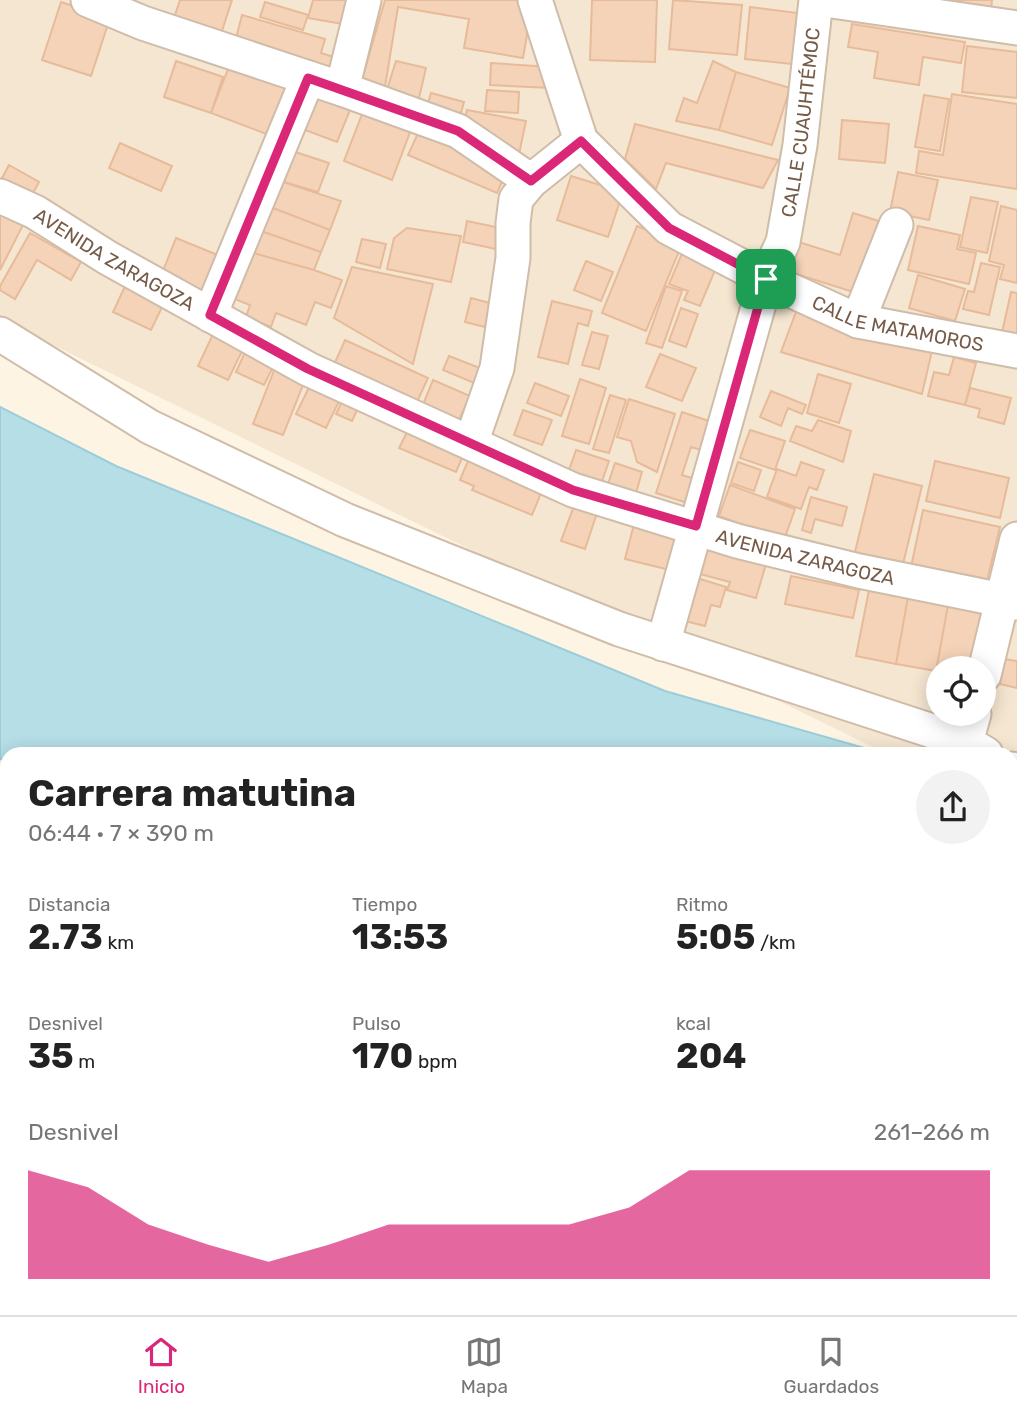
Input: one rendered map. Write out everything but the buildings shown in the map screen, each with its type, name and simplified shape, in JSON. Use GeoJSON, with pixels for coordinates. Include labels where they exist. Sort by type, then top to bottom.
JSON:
{"type":"FeatureCollection","features":[{"type":"Feature","properties":{"kind":"street"},"geometry":{"type":"LineString","coordinates":[[88,0],[143,23],[342,89],[458,131],[531,181]]}},
{"type":"Feature","properties":{"kind":"street"},"geometry":{"type":"LineString","coordinates":[[342,89],[364,0]]}},
{"type":"Feature","properties":{"kind":"street"},"geometry":{"type":"LineString","coordinates":[[471,443],[496,368],[513,258],[516,199],[531,181],[581,141],[535,0]]}},
{"type":"Feature","properties":{"kind":"street","name":"CALLE CUAUHTÉMOC"},"geometry":{"type":"LineString","coordinates":[[663,643],[766,279],[783,242],[800,145],[816,0]]}},
{"type":"Feature","properties":{"kind":"street"},"geometry":{"type":"LineString","coordinates":[[825,0],[1017,28]]}},
{"type":"Feature","properties":{"kind":"street"},"geometry":{"type":"LineString","coordinates":[[210,315],[308,78]]}},
{"type":"Feature","properties":{"kind":"street","name":"CALLE MATAMOROS"},"geometry":{"type":"LineString","coordinates":[[581,141],[669,228],[766,279],[858,321],[1017,351]]}},
{"type":"Feature","properties":{"kind":"street","name":"AVENIDA ZARAGOZA"},"geometry":{"type":"LineString","coordinates":[[0,195],[35,212],[108,258],[308,369],[573,490],[696,526],[737,541],[859,571],[1010,602]]}},
{"type":"Feature","properties":{"kind":"street"},"geometry":{"type":"LineString","coordinates":[[858,321],[896,225]]}},
{"type":"Feature","properties":{"kind":"street"},"geometry":{"type":"LineString","coordinates":[[0,334],[149,427],[345,520],[620,629],[976,737]]}},
{"type":"Feature","properties":{"kind":"street"},"geometry":{"type":"LineString","coordinates":[[991,656],[1010,602],[1017,539]]}},
{"type":"Feature","properties":{"kind":"shaded area"},"geometry":{"type":"Polygon","coordinates":[[[0,0],[1017,0],[1017,747],[873,747],[0,319],[0,0]]]}},
{"type":"Feature","properties":{"kind":"water"},"geometry":{"type":"Polygon","coordinates":[[[0,407],[116,466],[665,691],[861,747],[0,747],[0,407]]]}},
{"type":"Feature","properties":{"kind":"route"},"geometry":{"type":"LineString","coordinates":[[308,78],[458,131],[531,181],[581,141],[669,228],[766,279],[696,526],[573,490],[308,369],[210,315],[308,78]]}}]}
